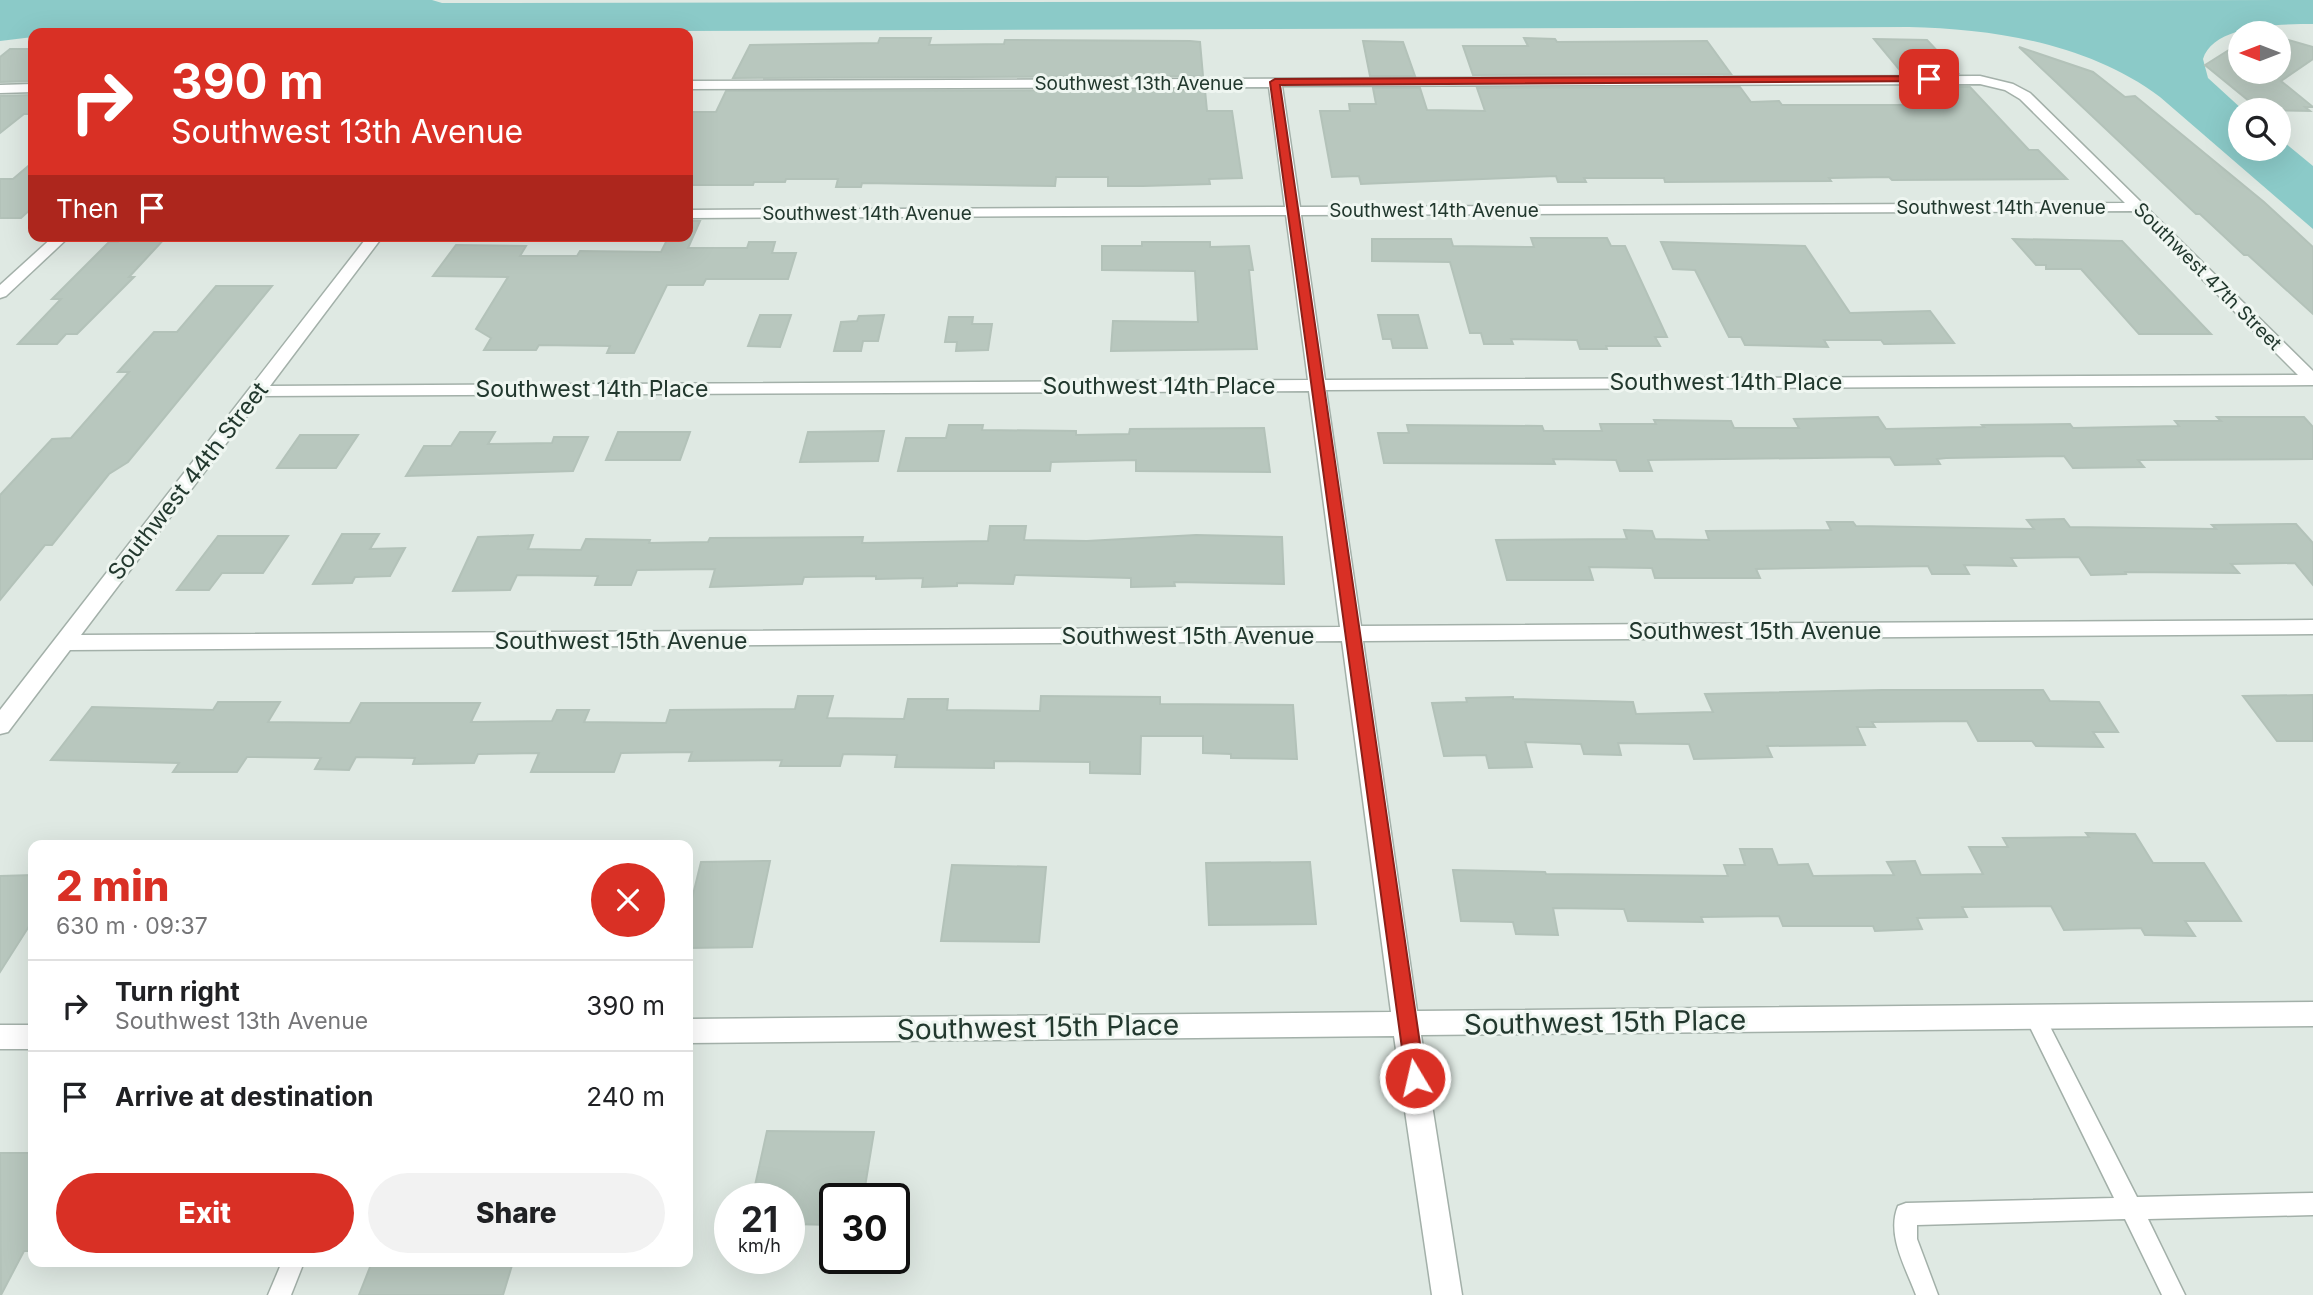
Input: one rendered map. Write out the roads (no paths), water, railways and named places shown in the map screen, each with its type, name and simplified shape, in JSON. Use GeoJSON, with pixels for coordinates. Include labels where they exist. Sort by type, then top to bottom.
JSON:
{"type":"FeatureCollection","features":[{"type":"Feature","properties":{"kind":"street","name":"Southwest 13th Avenue"},"geometry":{"type":"LineString","coordinates":[[693,85],[1956,79],[2009,87]]}},
{"type":"Feature","properties":{"kind":"street"},"geometry":{"type":"LineString","coordinates":[[1275,82],[1315,385],[1447,1295]]}},
{"type":"Feature","properties":{"kind":"street","name":"Southwest 47th Street"},"geometry":{"type":"LineString","coordinates":[[2009,87],[2025,96],[2313,380]]}},
{"type":"Feature","properties":{"kind":"street"},"geometry":{"type":"LineString","coordinates":[[0,89],[28,88]]}},
{"type":"Feature","properties":{"kind":"street","name":"Southwest 14th Avenue"},"geometry":{"type":"LineString","coordinates":[[693,214],[2138,207]]}},
{"type":"Feature","properties":{"kind":"street"},"geometry":{"type":"LineString","coordinates":[[0,293],[56,242]]}},
{"type":"Feature","properties":{"kind":"street","name":"Southwest 44th Street"},"geometry":{"type":"LineString","coordinates":[[0,726],[371,242]]}},
{"type":"Feature","properties":{"kind":"street","name":"Southwest 14th Place"},"geometry":{"type":"LineString","coordinates":[[258,391],[2313,380]]}},
{"type":"Feature","properties":{"kind":"street","name":"Southwest 15th Avenue"},"geometry":{"type":"LineString","coordinates":[[64,643],[2313,626]]}},
{"type":"Feature","properties":{"kind":"street","name":"Southwest 15th Place"},"geometry":{"type":"LineString","coordinates":[[693,1031],[2313,1014]]}},
{"type":"Feature","properties":{"kind":"street"},"geometry":{"type":"LineString","coordinates":[[0,1037],[28,1037]]}},
{"type":"Feature","properties":{"kind":"lane"},"geometry":{"type":"LineString","coordinates":[[2035,1017],[2174,1295]]}},
{"type":"Feature","properties":{"kind":"lane"},"geometry":{"type":"LineString","coordinates":[[1927,1295],[1906,1239],[1906,1214],[2313,1204]]}},
{"type":"Feature","properties":{"kind":"lane"},"geometry":{"type":"LineString","coordinates":[[279,1295],[291,1267]]}},
{"type":"Feature","properties":{"kind":"water"},"geometry":{"type":"Polygon","coordinates":[[[0,0],[432,0],[442,3],[2313,0],[2313,24],[2291,25],[2291,21],[2228,21],[2228,36],[2209,47],[2203,59],[2208,78],[2230,98],[2228,156],[2160,97],[2103,64],[2041,43],[1942,28],[693,31],[693,28],[28,28],[28,38],[0,41],[0,0]]]}},
{"type":"Feature","properties":{"kind":"water"},"geometry":{"type":"Polygon","coordinates":[[[2291,148],[2313,166],[2313,229],[2234,161],[2291,161],[2291,148]]]}}]}
